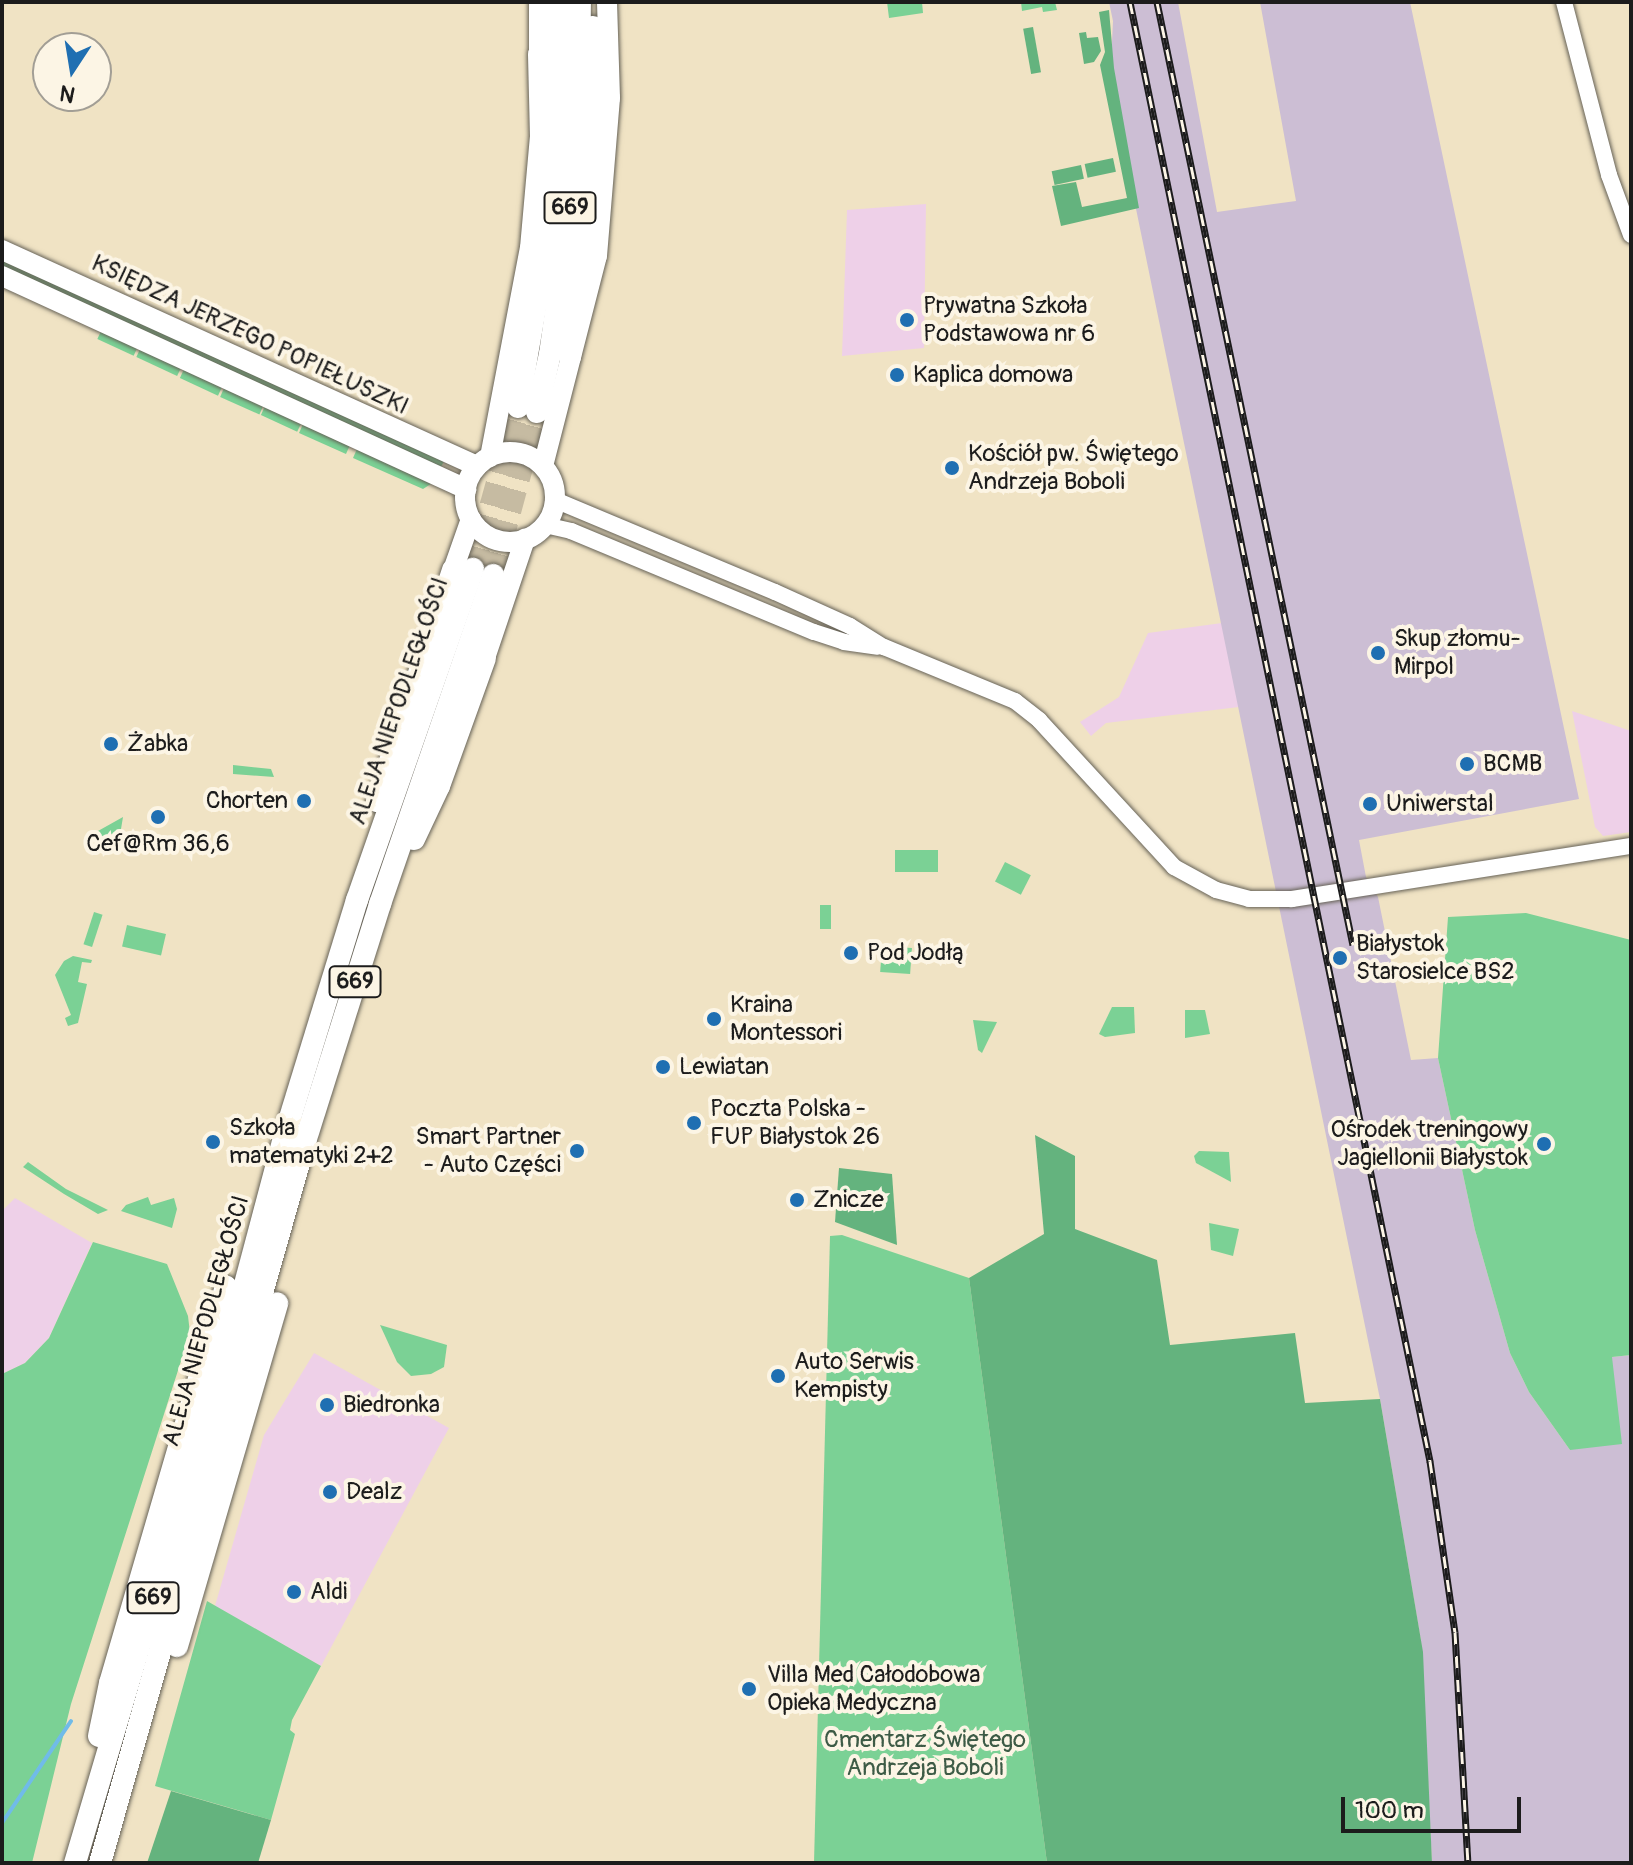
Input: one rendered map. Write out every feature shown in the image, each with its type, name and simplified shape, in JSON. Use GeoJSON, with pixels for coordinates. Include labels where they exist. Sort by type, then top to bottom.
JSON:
{"type":"FeatureCollection","features":[{"type":"Feature","properties":{"kind":"main road"},"geometry":{"type":"LineString","coordinates":[[532,2],[540,70]]}},
{"type":"Feature","properties":{"kind":"main road"},"geometry":{"type":"LineString","coordinates":[[473,571],[471,519],[466,489],[483,462],[530,248],[540,137],[540,2]]}},
{"type":"Feature","properties":{"kind":"main road","name":"669"},"geometry":{"type":"LineString","coordinates":[[559,2],[559,95],[549,227],[527,409],[550,354],[568,228],[579,91],[580,2]]}},
{"type":"Feature","properties":{"kind":"main road"},"geometry":{"type":"LineString","coordinates":[[570,357],[592,153],[596,77],[590,2]]}},
{"type":"Feature","properties":{"kind":"main road"},"geometry":{"type":"LineString","coordinates":[[543,466],[597,256],[610,98],[607,2]]}},
{"type":"Feature","properties":{"kind":"main road","name":"KSIĘDZA JERZEGO POPIEŁUSZKI"},"geometry":{"type":"LineString","coordinates":[[2,250],[483,462]]}},
{"type":"Feature","properties":{"kind":"main road","name":"KSIĘDZA JERZEGO POPIEŁUSZKI"},"geometry":{"type":"LineString","coordinates":[[2,276],[466,489]]}},
{"type":"Feature","properties":{"kind":"main road"},"geometry":{"type":"LineString","coordinates":[[471,519],[489,536],[513,542],[525,539],[545,525],[555,500],[554,488],[543,466],[534,459],[512,452],[483,462]]}},
{"type":"Feature","properties":{"kind":"main road"},"geometry":{"type":"LineString","coordinates":[[380,904],[430,810],[525,539]]}},
{"type":"Feature","properties":{"kind":"main road","name":"ALEJA NIEPODLEGŁOŚCI"},"geometry":{"type":"LineString","coordinates":[[74,1863],[232,1333],[285,1134],[357,900],[473,571]]}},
{"type":"Feature","properties":{"kind":"main road","name":"ALEJA NIEPODLEGŁOŚCI"},"geometry":{"type":"LineString","coordinates":[[101,1863],[305,1142],[380,904],[473,571]]}},
{"type":"Feature","properties":{"kind":"main road"},"geometry":{"type":"LineString","coordinates":[[74,1863],[110,1683],[226,1287]]}},
{"type":"Feature","properties":{"kind":"main road"},"geometry":{"type":"LineString","coordinates":[[101,1863],[163,1694],[277,1303]]}},
{"type":"Feature","properties":{"kind":"street"},"geometry":{"type":"LineString","coordinates":[[1564,2],[1609,175],[1631,235]]}},
{"type":"Feature","properties":{"kind":"street"},"geometry":{"type":"LineString","coordinates":[[555,500],[791,599],[850,626],[884,647],[1015,701],[1039,720],[1174,867],[1216,890],[1249,899],[1292,899],[1610,852],[1631,846]]}},
{"type":"Feature","properties":{"kind":"street"},"geometry":{"type":"LineString","coordinates":[[545,525],[571,531],[814,632],[844,642],[884,647]]}},
{"type":"Feature","properties":{"kind":"street"},"geometry":{"type":"LineString","coordinates":[[1610,852],[1631,857]]}},
{"type":"Feature","properties":{"kind":"shaded area"},"geometry":{"type":"Polygon","coordinates":[[[1109,2],[1178,2],[1217,212],[1296,201],[1260,2],[1410,2],[1579,799],[1359,840],[1366,877],[1378,897],[1411,1060],[1438,1058],[1475,1230],[1510,1353],[1529,1392],[1570,1450],[1612,1357],[1631,1355],[1631,1863],[1432,1863],[1421,1641],[1380,1399],[1110,82],[1113,21],[1109,2]]]}},
{"type":"Feature","properties":{"kind":"shaded area"},"geometry":{"type":"Polygon","coordinates":[[[926,204],[924,348],[842,356],[847,210],[926,204]]]}},
{"type":"Feature","properties":{"kind":"shaded area"},"geometry":{"type":"Polygon","coordinates":[[[1222,623],[1239,707],[1106,723],[1091,736],[1080,722],[1119,697],[1148,633],[1222,623]]]}},
{"type":"Feature","properties":{"kind":"shaded area"},"geometry":{"type":"Polygon","coordinates":[[[1572,711],[1631,731],[1631,832],[1603,836],[1595,827],[1572,711]]]}},
{"type":"Feature","properties":{"kind":"shaded area"},"geometry":{"type":"Polygon","coordinates":[[[15,1198],[92,1243],[49,1338],[25,1363],[2,1374],[2,1211],[15,1198]]]}},
{"type":"Feature","properties":{"kind":"shaded area"},"geometry":{"type":"Polygon","coordinates":[[[314,1353],[449,1428],[321,1666],[215,1606],[264,1435],[314,1353]]]}},
{"type":"Feature","properties":{"kind":"green space"},"geometry":{"type":"Polygon","coordinates":[[[887,2],[922,2],[923,13],[889,18],[887,2]]]}},
{"type":"Feature","properties":{"kind":"green space"},"geometry":{"type":"Polygon","coordinates":[[[1021,2],[1055,2],[1057,10],[1043,12],[1042,7],[1022,11],[1021,2]]]}},
{"type":"Feature","properties":{"kind":"green space"},"geometry":{"type":"Polygon","coordinates":[[[1109,10],[1114,68],[1139,208],[1061,226],[1052,186],[1076,182],[1082,207],[1127,198],[1100,65],[1105,52],[1099,12],[1109,10]]]}},
{"type":"Feature","properties":{"kind":"green space"},"geometry":{"type":"Polygon","coordinates":[[[1033,27],[1041,72],[1031,74],[1023,29],[1033,27]]]}},
{"type":"Feature","properties":{"kind":"green space"},"geometry":{"type":"Polygon","coordinates":[[[1086,32],[1087,38],[1098,37],[1101,51],[1094,62],[1084,64],[1079,33],[1086,32]]]}},
{"type":"Feature","properties":{"kind":"green space"},"geometry":{"type":"Polygon","coordinates":[[[1113,158],[1116,172],[1088,178],[1085,164],[1113,158]]]}},
{"type":"Feature","properties":{"kind":"green space"},"geometry":{"type":"Polygon","coordinates":[[[1081,165],[1084,179],[1055,185],[1052,171],[1081,165]]]}},
{"type":"Feature","properties":{"kind":"green space"},"geometry":{"type":"Polygon","coordinates":[[[2,256],[444,461],[440,469],[2,268],[2,256]]]}},
{"type":"Feature","properties":{"kind":"green space"},"geometry":{"type":"Polygon","coordinates":[[[102,329],[138,346],[134,356],[97,339],[102,329]]]}},
{"type":"Feature","properties":{"kind":"green space"},"geometry":{"type":"Polygon","coordinates":[[[141,347],[182,366],[177,376],[136,357],[141,347]]]}},
{"type":"Feature","properties":{"kind":"green space"},"geometry":{"type":"Polygon","coordinates":[[[185,367],[223,385],[218,396],[180,378],[185,367]]]}},
{"type":"Feature","properties":{"kind":"green space"},"geometry":{"type":"Polygon","coordinates":[[[225,386],[264,403],[259,414],[220,397],[225,386]]]}},
{"type":"Feature","properties":{"kind":"green space"},"geometry":{"type":"Polygon","coordinates":[[[266,404],[302,421],[297,432],[261,415],[266,404]]]}},
{"type":"Feature","properties":{"kind":"green space"},"geometry":{"type":"Polygon","coordinates":[[[304,422],[350,445],[346,454],[299,433],[304,422]]]}},
{"type":"Feature","properties":{"kind":"green space"},"geometry":{"type":"Polygon","coordinates":[[[357,449],[434,482],[423,489],[353,458],[357,449]]]}},
{"type":"Feature","properties":{"kind":"green space"},"geometry":{"type":"Polygon","coordinates":[[[233,765],[271,769],[274,777],[233,774],[233,765]]]}},
{"type":"Feature","properties":{"kind":"green space"},"geometry":{"type":"Polygon","coordinates":[[[123,817],[120,835],[111,834],[108,853],[98,831],[123,817]]]}},
{"type":"Feature","properties":{"kind":"green space"},"geometry":{"type":"Polygon","coordinates":[[[895,850],[938,850],[938,872],[895,872],[895,850]]]}},
{"type":"Feature","properties":{"kind":"green space"},"geometry":{"type":"Polygon","coordinates":[[[1005,862],[1031,875],[1021,895],[995,882],[1005,862]]]}},
{"type":"Feature","properties":{"kind":"green space"},"geometry":{"type":"Polygon","coordinates":[[[820,905],[831,905],[831,929],[820,929],[820,905]]]}},
{"type":"Feature","properties":{"kind":"green space"},"geometry":{"type":"Polygon","coordinates":[[[94,912],[103,915],[92,947],[83,944],[94,912]]]}},
{"type":"Feature","properties":{"kind":"green space","name":"Ośrodek treningowy Jagiellonii Białystok"},"geometry":{"type":"Polygon","coordinates":[[[1526,913],[1631,940],[1631,1355],[1612,1357],[1622,1444],[1570,1450],[1529,1392],[1510,1353],[1475,1230],[1438,1058],[1448,917],[1526,913]]]}},
{"type":"Feature","properties":{"kind":"green space"},"geometry":{"type":"Polygon","coordinates":[[[127,925],[166,934],[161,955],[122,946],[127,925]]]}},
{"type":"Feature","properties":{"kind":"green space"},"geometry":{"type":"Polygon","coordinates":[[[882,946],[912,948],[910,974],[880,972],[882,946]]]}},
{"type":"Feature","properties":{"kind":"green space"},"geometry":{"type":"Polygon","coordinates":[[[73,956],[92,960],[91,963],[82,962],[78,982],[87,984],[78,1023],[68,1026],[65,1018],[71,1015],[55,975],[64,961],[73,956]]]}},
{"type":"Feature","properties":{"kind":"green space"},"geometry":{"type":"Polygon","coordinates":[[[1112,1007],[1134,1007],[1135,1033],[1105,1037],[1099,1034],[1112,1007]]]}},
{"type":"Feature","properties":{"kind":"green space"},"geometry":{"type":"Polygon","coordinates":[[[1185,1010],[1205,1010],[1210,1034],[1185,1038],[1185,1010]]]}},
{"type":"Feature","properties":{"kind":"green space"},"geometry":{"type":"Polygon","coordinates":[[[973,1020],[997,1022],[982,1053],[978,1050],[973,1020]]]}},
{"type":"Feature","properties":{"kind":"green space"},"geometry":{"type":"Polygon","coordinates":[[[1035,1135],[1075,1156],[1075,1229],[1157,1260],[1170,1345],[1295,1333],[1305,1403],[1380,1399],[1423,1652],[1432,1863],[1047,1863],[969,1278],[1044,1234],[1035,1135]]]}},
{"type":"Feature","properties":{"kind":"green space"},"geometry":{"type":"Polygon","coordinates":[[[1199,1151],[1229,1152],[1231,1182],[1196,1163],[1194,1156],[1199,1151]]]}},
{"type":"Feature","properties":{"kind":"green space"},"geometry":{"type":"Polygon","coordinates":[[[28,1162],[66,1189],[108,1210],[98,1214],[64,1194],[23,1167],[28,1162]]]}},
{"type":"Feature","properties":{"kind":"green space"},"geometry":{"type":"Polygon","coordinates":[[[839,1168],[892,1174],[897,1245],[835,1222],[839,1168]]]}},
{"type":"Feature","properties":{"kind":"green space"},"geometry":{"type":"Polygon","coordinates":[[[148,1197],[151,1205],[174,1198],[177,1209],[172,1228],[121,1211],[126,1205],[148,1197]]]}},
{"type":"Feature","properties":{"kind":"green space"},"geometry":{"type":"Polygon","coordinates":[[[1209,1223],[1239,1229],[1233,1256],[1211,1250],[1209,1223]]]}},
{"type":"Feature","properties":{"kind":"green space","name":"Cmentarz Świętego Andrzeja Boboli"},"geometry":{"type":"Polygon","coordinates":[[[842,1235],[969,1278],[1047,1863],[814,1863],[830,1236],[842,1235]]]}},
{"type":"Feature","properties":{"kind":"green space"},"geometry":{"type":"Polygon","coordinates":[[[93,1242],[167,1264],[188,1316],[190,1333],[71,1704],[32,1863],[2,1863],[2,1374],[25,1363],[49,1338],[93,1242]]]}},
{"type":"Feature","properties":{"kind":"green space"},"geometry":{"type":"Polygon","coordinates":[[[380,1325],[447,1345],[444,1367],[431,1374],[411,1376],[397,1362],[380,1325]]]}},
{"type":"Feature","properties":{"kind":"green space"},"geometry":{"type":"Polygon","coordinates":[[[207,1601],[321,1666],[292,1720],[290,1730],[295,1734],[271,1820],[155,1786],[207,1601]]]}},
{"type":"Feature","properties":{"kind":"green space"},"geometry":{"type":"Polygon","coordinates":[[[171,1791],[271,1820],[258,1863],[147,1863],[171,1791]]]}},
{"type":"Feature","properties":{"kind":"waterway"},"geometry":{"type":"LineString","coordinates":[[2,1823],[71,1721]]}},
{"type":"Feature","properties":{"kind":"tunnel"},"geometry":{"type":"LineString","coordinates":[[473,569],[518,407]]}},
{"type":"Feature","properties":{"kind":"tunnel"},"geometry":{"type":"LineString","coordinates":[[493,575],[537,412]]}},
{"type":"Feature","properties":{"kind":"railway"},"geometry":{"type":"LineString","coordinates":[[1130,2],[1430,1461],[1455,1632],[1468,1863]]}},
{"type":"Feature","properties":{"kind":"railway"},"geometry":{"type":"LineString","coordinates":[[1157,2],[1353,945]]}},
{"type":"Feature","properties":{"kind":"place","name":"Prywatna Szkoła Podstawowa nr 6"},"geometry":{"type":"Point","coordinates":[907,320]}},
{"type":"Feature","properties":{"kind":"place","name":"Kaplica domowa"},"geometry":{"type":"Point","coordinates":[897,375]}},
{"type":"Feature","properties":{"kind":"place","name":"Kościół pw. Świętego Andrzeja Boboli"},"geometry":{"type":"Point","coordinates":[952,468]}},
{"type":"Feature","properties":{"kind":"place","name":"Skup złomu- Mirpol"},"geometry":{"type":"Point","coordinates":[1378,653]}},
{"type":"Feature","properties":{"kind":"place","name":"Żabka"},"geometry":{"type":"Point","coordinates":[111,744]}},
{"type":"Feature","properties":{"kind":"place","name":"BCMB"},"geometry":{"type":"Point","coordinates":[1467,764]}},
{"type":"Feature","properties":{"kind":"place","name":"Chorten"},"geometry":{"type":"Point","coordinates":[304,801]}},
{"type":"Feature","properties":{"kind":"place","name":"Uniwerstal"},"geometry":{"type":"Point","coordinates":[1370,804]}},
{"type":"Feature","properties":{"kind":"place","name":"Cef@Rm 36,6"},"geometry":{"type":"Point","coordinates":[158,817]}},
{"type":"Feature","properties":{"kind":"place","name":"Pod Jodłą"},"geometry":{"type":"Point","coordinates":[851,953]}},
{"type":"Feature","properties":{"kind":"place","name":"Białystok Starosielce BS2"},"geometry":{"type":"Point","coordinates":[1340,958]}},
{"type":"Feature","properties":{"kind":"place","name":"Kraina Montessori"},"geometry":{"type":"Point","coordinates":[714,1019]}},
{"type":"Feature","properties":{"kind":"place","name":"Lewiatan"},"geometry":{"type":"Point","coordinates":[663,1067]}},
{"type":"Feature","properties":{"kind":"place","name":"Poczta Polska - FUP Białystok 26"},"geometry":{"type":"Point","coordinates":[694,1123]}},
{"type":"Feature","properties":{"kind":"place","name":"Szkoła matematyki 2+2"},"geometry":{"type":"Point","coordinates":[213,1142]}},
{"type":"Feature","properties":{"kind":"place","name":"Ośrodek treningowy Jagiellonii Białystok"},"geometry":{"type":"Point","coordinates":[1544,1144]}},
{"type":"Feature","properties":{"kind":"place","name":"Smart Partner - Auto Części"},"geometry":{"type":"Point","coordinates":[577,1151]}},
{"type":"Feature","properties":{"kind":"place","name":"Znicze"},"geometry":{"type":"Point","coordinates":[797,1200]}},
{"type":"Feature","properties":{"kind":"place","name":"Auto Serwis Kempisty"},"geometry":{"type":"Point","coordinates":[778,1376]}},
{"type":"Feature","properties":{"kind":"place","name":"Biedronka"},"geometry":{"type":"Point","coordinates":[327,1405]}},
{"type":"Feature","properties":{"kind":"place","name":"Dealz"},"geometry":{"type":"Point","coordinates":[330,1492]}},
{"type":"Feature","properties":{"kind":"place","name":"Aldi"},"geometry":{"type":"Point","coordinates":[294,1592]}},
{"type":"Feature","properties":{"kind":"place","name":"Villa Med Całodobowa Opieka Medyczna"},"geometry":{"type":"Point","coordinates":[749,1689]}}]}
